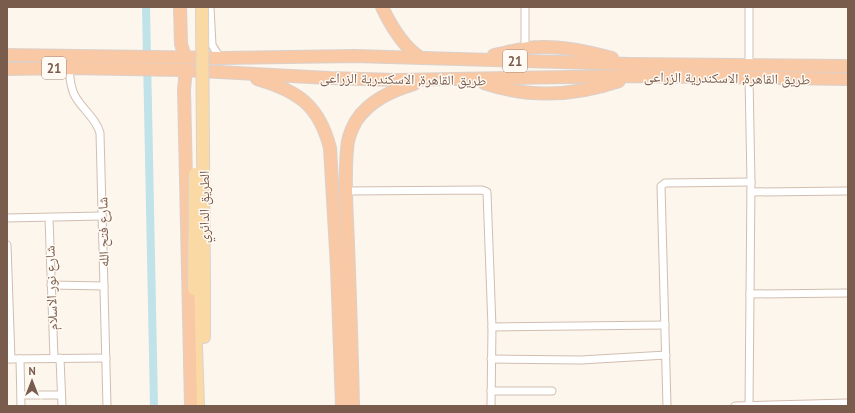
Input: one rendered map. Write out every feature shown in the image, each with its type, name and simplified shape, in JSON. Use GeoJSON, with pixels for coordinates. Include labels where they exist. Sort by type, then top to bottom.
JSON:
{"type":"FeatureCollection","features":[{"type":"Feature","properties":{"kind":"highway"},"geometry":{"type":"LineString","coordinates":[[180,7],[181,44],[183,57]]}},
{"type":"Feature","properties":{"kind":"highway"},"geometry":{"type":"LineString","coordinates":[[382,7],[406,46],[421,58]]}},
{"type":"Feature","properties":{"kind":"highway"},"geometry":{"type":"LineString","coordinates":[[475,60],[525,49],[545,47],[565,48],[630,64]]}},
{"type":"Feature","properties":{"kind":"highway","name":"طريق القاهرة, الاسكندرية الزراعى"},"geometry":{"type":"LineString","coordinates":[[7,55],[234,73],[430,81],[473,80],[512,91],[552,94],[592,89],[631,76],[848,79]]}},
{"type":"Feature","properties":{"kind":"highway","name":"طريق القاهرة, الاسكندرية الزراعى"},"geometry":{"type":"LineString","coordinates":[[7,69],[69,68],[102,62],[183,57],[222,58],[354,56],[630,64],[848,66]]}},
{"type":"Feature","properties":{"kind":"highway"},"geometry":{"type":"LineString","coordinates":[[184,70],[191,406]]}},
{"type":"Feature","properties":{"kind":"highway"},"geometry":{"type":"LineString","coordinates":[[234,73],[264,81],[294,94],[307,104],[318,117],[326,132],[330,148],[337,267],[342,406]]}},
{"type":"Feature","properties":{"kind":"highway"},"geometry":{"type":"LineString","coordinates":[[353,406],[347,191],[347,149],[350,135],[360,116],[376,100],[402,88],[430,81]]}},
{"type":"Feature","properties":{"kind":"highway"},"geometry":{"type":"LineString","coordinates":[[337,267],[349,266]]}},
{"type":"Feature","properties":{"kind":"main road","name":"الطريق الدائري"},"geometry":{"type":"LineString","coordinates":[[195,7],[199,289],[205,406]]}},
{"type":"Feature","properties":{"kind":"main road","name":"الطريق الدائري"},"geometry":{"type":"LineString","coordinates":[[198,406],[202,7]]}},
{"type":"Feature","properties":{"kind":"street"},"geometry":{"type":"LineString","coordinates":[[210,7],[212,45],[222,58]]}},
{"type":"Feature","properties":{"kind":"street"},"geometry":{"type":"LineString","coordinates":[[524,7],[525,49]]}},
{"type":"Feature","properties":{"kind":"street"},"geometry":{"type":"LineString","coordinates":[[748,7],[749,66]]}},
{"type":"Feature","properties":{"kind":"street","name":"شارع فتح الله"},"geometry":{"type":"LineString","coordinates":[[69,68],[70,85],[73,94],[98,126],[100,133],[107,406]]}},
{"type":"Feature","properties":{"kind":"street"},"geometry":{"type":"LineString","coordinates":[[749,78],[751,182],[749,406]]}},
{"type":"Feature","properties":{"kind":"street"},"geometry":{"type":"LineString","coordinates":[[667,406],[660,189],[662,184],[665,183],[751,182]]}},
{"type":"Feature","properties":{"kind":"street"},"geometry":{"type":"LineString","coordinates":[[347,191],[486,191],[492,327],[491,406]]}},
{"type":"Feature","properties":{"kind":"street"},"geometry":{"type":"LineString","coordinates":[[751,192],[848,191]]}},
{"type":"Feature","properties":{"kind":"street"},"geometry":{"type":"LineString","coordinates":[[7,218],[102,216]]}},
{"type":"Feature","properties":{"kind":"street","name":"شارع نور الاسلام"},"geometry":{"type":"LineString","coordinates":[[49,218],[51,285],[62,406]]}},
{"type":"Feature","properties":{"kind":"street"},"geometry":{"type":"LineString","coordinates":[[7,245],[9,359],[106,358]]}},
{"type":"Feature","properties":{"kind":"street"},"geometry":{"type":"LineString","coordinates":[[51,285],[104,286]]}},
{"type":"Feature","properties":{"kind":"street"},"geometry":{"type":"LineString","coordinates":[[750,294],[848,293]]}},
{"type":"Feature","properties":{"kind":"street"},"geometry":{"type":"LineString","coordinates":[[492,327],[665,325]]}},
{"type":"Feature","properties":{"kind":"street"},"geometry":{"type":"LineString","coordinates":[[491,359],[581,360],[666,355]]}},
{"type":"Feature","properties":{"kind":"street"},"geometry":{"type":"LineString","coordinates":[[20,358],[21,406]]}},
{"type":"Feature","properties":{"kind":"street"},"geometry":{"type":"LineString","coordinates":[[491,391],[552,391]]}},
{"type":"Feature","properties":{"kind":"street"},"geometry":{"type":"LineString","coordinates":[[20,395],[61,395]]}},
{"type":"Feature","properties":{"kind":"street"},"geometry":{"type":"LineString","coordinates":[[734,406],[848,403]]}},
{"type":"Feature","properties":{"kind":"waterway"},"geometry":{"type":"LineString","coordinates":[[146,7],[154,406]]}}]}
